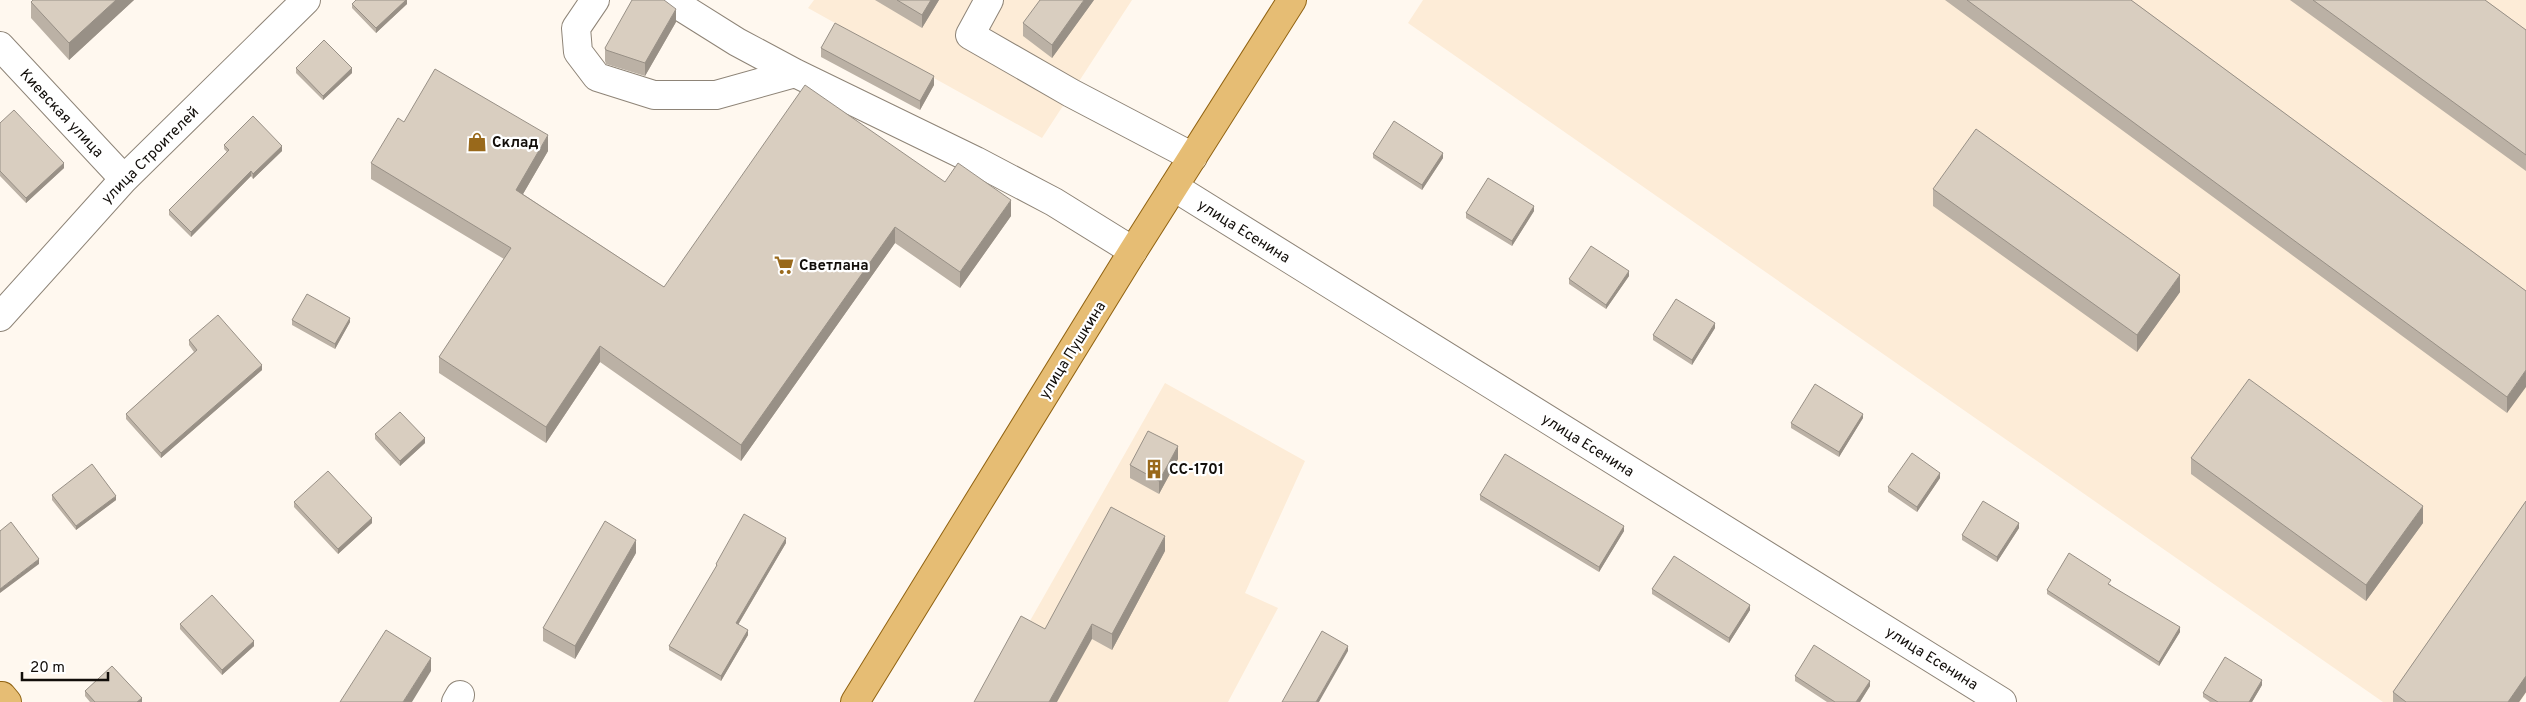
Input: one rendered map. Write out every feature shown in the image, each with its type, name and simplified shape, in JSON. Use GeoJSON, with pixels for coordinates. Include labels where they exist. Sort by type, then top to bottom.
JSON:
{"type":"FeatureCollection","features":[{"type":"Feature","properties":{"kind":"main road","name":"улица Пушкина"},"geometry":{"type":"LineString","coordinates":[[855,702],[1133,251],[1292,0]]}},
{"type":"Feature","properties":{"kind":"street","name":"улица Строителей"},"geometry":{"type":"LineString","coordinates":[[0,317],[124,179],[306,0]]}},
{"type":"Feature","properties":{"kind":"street"},"geometry":{"type":"LineString","coordinates":[[595,0],[576,28],[578,52],[597,77],[654,95],[716,95],[795,73]]}},
{"type":"Feature","properties":{"kind":"street"},"geometry":{"type":"LineString","coordinates":[[670,0],[737,42],[795,73],[1054,202],[1133,251]]}},
{"type":"Feature","properties":{"kind":"street"},"geometry":{"type":"LineString","coordinates":[[989,0],[970,35],[1071,93],[1192,157]]}},
{"type":"Feature","properties":{"kind":"street","name":"Киевская улица"},"geometry":{"type":"LineString","coordinates":[[0,46],[124,179]]}},
{"type":"Feature","properties":{"kind":"street","name":"улица Есенина"},"geometry":{"type":"LineString","coordinates":[[1174,187],[2002,702]]}},
{"type":"Feature","properties":{"kind":"shaded area"},"geometry":{"type":"Polygon","coordinates":[[[814,0],[1132,0],[1042,138],[808,8],[814,0]]]}},
{"type":"Feature","properties":{"kind":"shaded area"},"geometry":{"type":"Polygon","coordinates":[[[1423,0],[2526,0],[2526,693],[2520,702],[2383,702],[1408,23],[1423,0]]]}},
{"type":"Feature","properties":{"kind":"shaded area"},"geometry":{"type":"Polygon","coordinates":[[[1165,383],[1305,461],[1245,593],[1278,608],[1228,702],[984,702],[1165,383]]]}},
{"type":"Feature","properties":{"kind":"building"},"geometry":{"type":"Polygon","coordinates":[[[33,0],[116,0],[69,43],[31,2],[33,0]]]}},
{"type":"Feature","properties":{"kind":"building"},"geometry":{"type":"Polygon","coordinates":[[[356,0],[406,0],[376,28],[352,4],[356,0]]]}},
{"type":"Feature","properties":{"kind":"building"},"geometry":{"type":"Polygon","coordinates":[[[632,0],[664,0],[676,9],[645,63],[606,50],[605,48],[632,0]]]}},
{"type":"Feature","properties":{"kind":"building"},"geometry":{"type":"Polygon","coordinates":[[[897,0],[931,0],[922,15],[897,0]]]}},
{"type":"Feature","properties":{"kind":"building"},"geometry":{"type":"Polygon","coordinates":[[[1040,0],[1084,0],[1052,45],[1023,23],[1040,0]]]}},
{"type":"Feature","properties":{"kind":"building"},"geometry":{"type":"Polygon","coordinates":[[[1967,0],[2131,0],[2526,291],[2526,370],[2507,397],[1967,0]]]}},
{"type":"Feature","properties":{"kind":"building"},"geometry":{"type":"Polygon","coordinates":[[[2313,0],[2485,0],[2526,30],[2526,155],[2313,0]]]}},
{"type":"Feature","properties":{"kind":"building"},"geometry":{"type":"Polygon","coordinates":[[[835,23],[934,76],[920,101],[821,48],[835,23]]]}},
{"type":"Feature","properties":{"kind":"building"},"geometry":{"type":"Polygon","coordinates":[[[324,40],[352,68],[323,96],[296,68],[324,40]]]}},
{"type":"Feature","properties":{"kind":"building"},"geometry":{"type":"Polygon","coordinates":[[[435,69],[548,135],[516,190],[664,287],[805,85],[945,182],[958,163],[1011,200],[960,272],[895,227],[741,445],[600,346],[546,427],[439,357],[511,248],[371,163],[398,118],[404,122],[435,69]]]}},
{"type":"Feature","properties":{"kind":"building"},"geometry":{"type":"Polygon","coordinates":[[[14,110],[64,163],[26,198],[0,171],[0,123],[14,110]]]}},
{"type":"Feature","properties":{"kind":"building"},"geometry":{"type":"Polygon","coordinates":[[[253,116],[282,146],[253,174],[251,171],[191,232],[169,210],[229,150],[224,145],[253,116]]]}},
{"type":"Feature","properties":{"kind":"building"},"geometry":{"type":"Polygon","coordinates":[[[1394,121],[1443,153],[1422,185],[1373,154],[1394,121]]]}},
{"type":"Feature","properties":{"kind":"building"},"geometry":{"type":"Polygon","coordinates":[[[1976,129],[2180,275],[2137,335],[1933,189],[1976,129]]]}},
{"type":"Feature","properties":{"kind":"building"},"geometry":{"type":"Polygon","coordinates":[[[1488,178],[1534,206],[1512,241],[1466,213],[1488,178]]]}},
{"type":"Feature","properties":{"kind":"building"},"geometry":{"type":"Polygon","coordinates":[[[1591,246],[1629,271],[1606,305],[1569,279],[1591,246]]]}},
{"type":"Feature","properties":{"kind":"building"},"geometry":{"type":"Polygon","coordinates":[[[307,294],[350,318],[335,344],[292,320],[307,294]]]}},
{"type":"Feature","properties":{"kind":"building"},"geometry":{"type":"Polygon","coordinates":[[[1676,299],[1715,323],[1692,360],[1653,335],[1676,299]]]}},
{"type":"Feature","properties":{"kind":"building"},"geometry":{"type":"Polygon","coordinates":[[[218,315],[262,365],[161,453],[126,414],[197,350],[189,340],[218,315]]]}},
{"type":"Feature","properties":{"kind":"building"},"geometry":{"type":"Polygon","coordinates":[[[2249,379],[2423,506],[2366,585],[2191,458],[2249,379]]]}},
{"type":"Feature","properties":{"kind":"building"},"geometry":{"type":"Polygon","coordinates":[[[1815,384],[1863,414],[1839,452],[1791,423],[1815,384]]]}},
{"type":"Feature","properties":{"kind":"building"},"geometry":{"type":"Polygon","coordinates":[[[400,412],[425,438],[400,461],[375,434],[400,412]]]}},
{"type":"Feature","properties":{"kind":"building"},"geometry":{"type":"Polygon","coordinates":[[[1148,431],[1178,446],[1159,481],[1130,465],[1148,431]]]}},
{"type":"Feature","properties":{"kind":"building"},"geometry":{"type":"Polygon","coordinates":[[[1912,453],[1940,473],[1917,507],[1888,487],[1912,453]]]}},
{"type":"Feature","properties":{"kind":"building"},"geometry":{"type":"Polygon","coordinates":[[[1505,454],[1624,526],[1599,567],[1480,495],[1505,454]]]}},
{"type":"Feature","properties":{"kind":"building"},"geometry":{"type":"Polygon","coordinates":[[[92,464],[116,496],[76,526],[52,495],[92,464]]]}},
{"type":"Feature","properties":{"kind":"building"},"geometry":{"type":"Polygon","coordinates":[[[328,471],[372,518],[338,549],[294,502],[328,471]]]}},
{"type":"Feature","properties":{"kind":"building"},"geometry":{"type":"Polygon","coordinates":[[[1983,501],[2019,523],[1997,557],[1962,535],[1983,501]]]}},
{"type":"Feature","properties":{"kind":"building"},"geometry":{"type":"Polygon","coordinates":[[[2526,501],[2526,676],[2508,702],[2406,702],[2393,692],[2526,501]]]}},
{"type":"Feature","properties":{"kind":"building"},"geometry":{"type":"Polygon","coordinates":[[[1111,507],[1165,536],[1112,634],[1092,624],[1049,702],[974,702],[1021,616],[1045,629],[1111,507]]]}},
{"type":"Feature","properties":{"kind":"building"},"geometry":{"type":"Polygon","coordinates":[[[744,514],[786,538],[736,623],[748,630],[721,676],[669,646],[717,565],[744,514]]]}},
{"type":"Feature","properties":{"kind":"building"},"geometry":{"type":"Polygon","coordinates":[[[605,521],[636,540],[575,646],[543,628],[605,521]]]}},
{"type":"Feature","properties":{"kind":"building"},"geometry":{"type":"Polygon","coordinates":[[[11,522],[39,559],[0,589],[0,531],[11,522]]]}},
{"type":"Feature","properties":{"kind":"building"},"geometry":{"type":"Polygon","coordinates":[[[2069,553],[2111,580],[2108,584],[2180,627],[2159,662],[2047,590],[2069,553]]]}},
{"type":"Feature","properties":{"kind":"building"},"geometry":{"type":"Polygon","coordinates":[[[1674,556],[1750,605],[1729,638],[1652,589],[1674,556]]]}},
{"type":"Feature","properties":{"kind":"building"},"geometry":{"type":"Polygon","coordinates":[[[212,595],[254,641],[222,670],[180,624],[212,595]]]}},
{"type":"Feature","properties":{"kind":"building"},"geometry":{"type":"Polygon","coordinates":[[[386,630],[431,658],[403,702],[340,702],[386,630]]]}},
{"type":"Feature","properties":{"kind":"building"},"geometry":{"type":"Polygon","coordinates":[[[1322,631],[1348,646],[1316,702],[1282,702],[1322,631]]]}},
{"type":"Feature","properties":{"kind":"building"},"geometry":{"type":"Polygon","coordinates":[[[1814,645],[1870,681],[1856,702],[1835,702],[1795,676],[1814,645]]]}},
{"type":"Feature","properties":{"kind":"building"},"geometry":{"type":"Polygon","coordinates":[[[2225,657],[2262,680],[2249,702],[2218,702],[2203,693],[2225,657]]]}},
{"type":"Feature","properties":{"kind":"building"},"geometry":{"type":"Polygon","coordinates":[[[112,666],[142,698],[137,702],[95,702],[85,691],[112,666]]]}},
{"type":"Feature","properties":{"kind":"place","name":"Склад"},"geometry":{"type":"Point","coordinates":[477,142]}},
{"type":"Feature","properties":{"kind":"place","name":"Светлана"},"geometry":{"type":"Point","coordinates":[784,265]}},
{"type":"Feature","properties":{"kind":"place","name":"СС-1701"},"geometry":{"type":"Point","coordinates":[1154,469]}}]}
